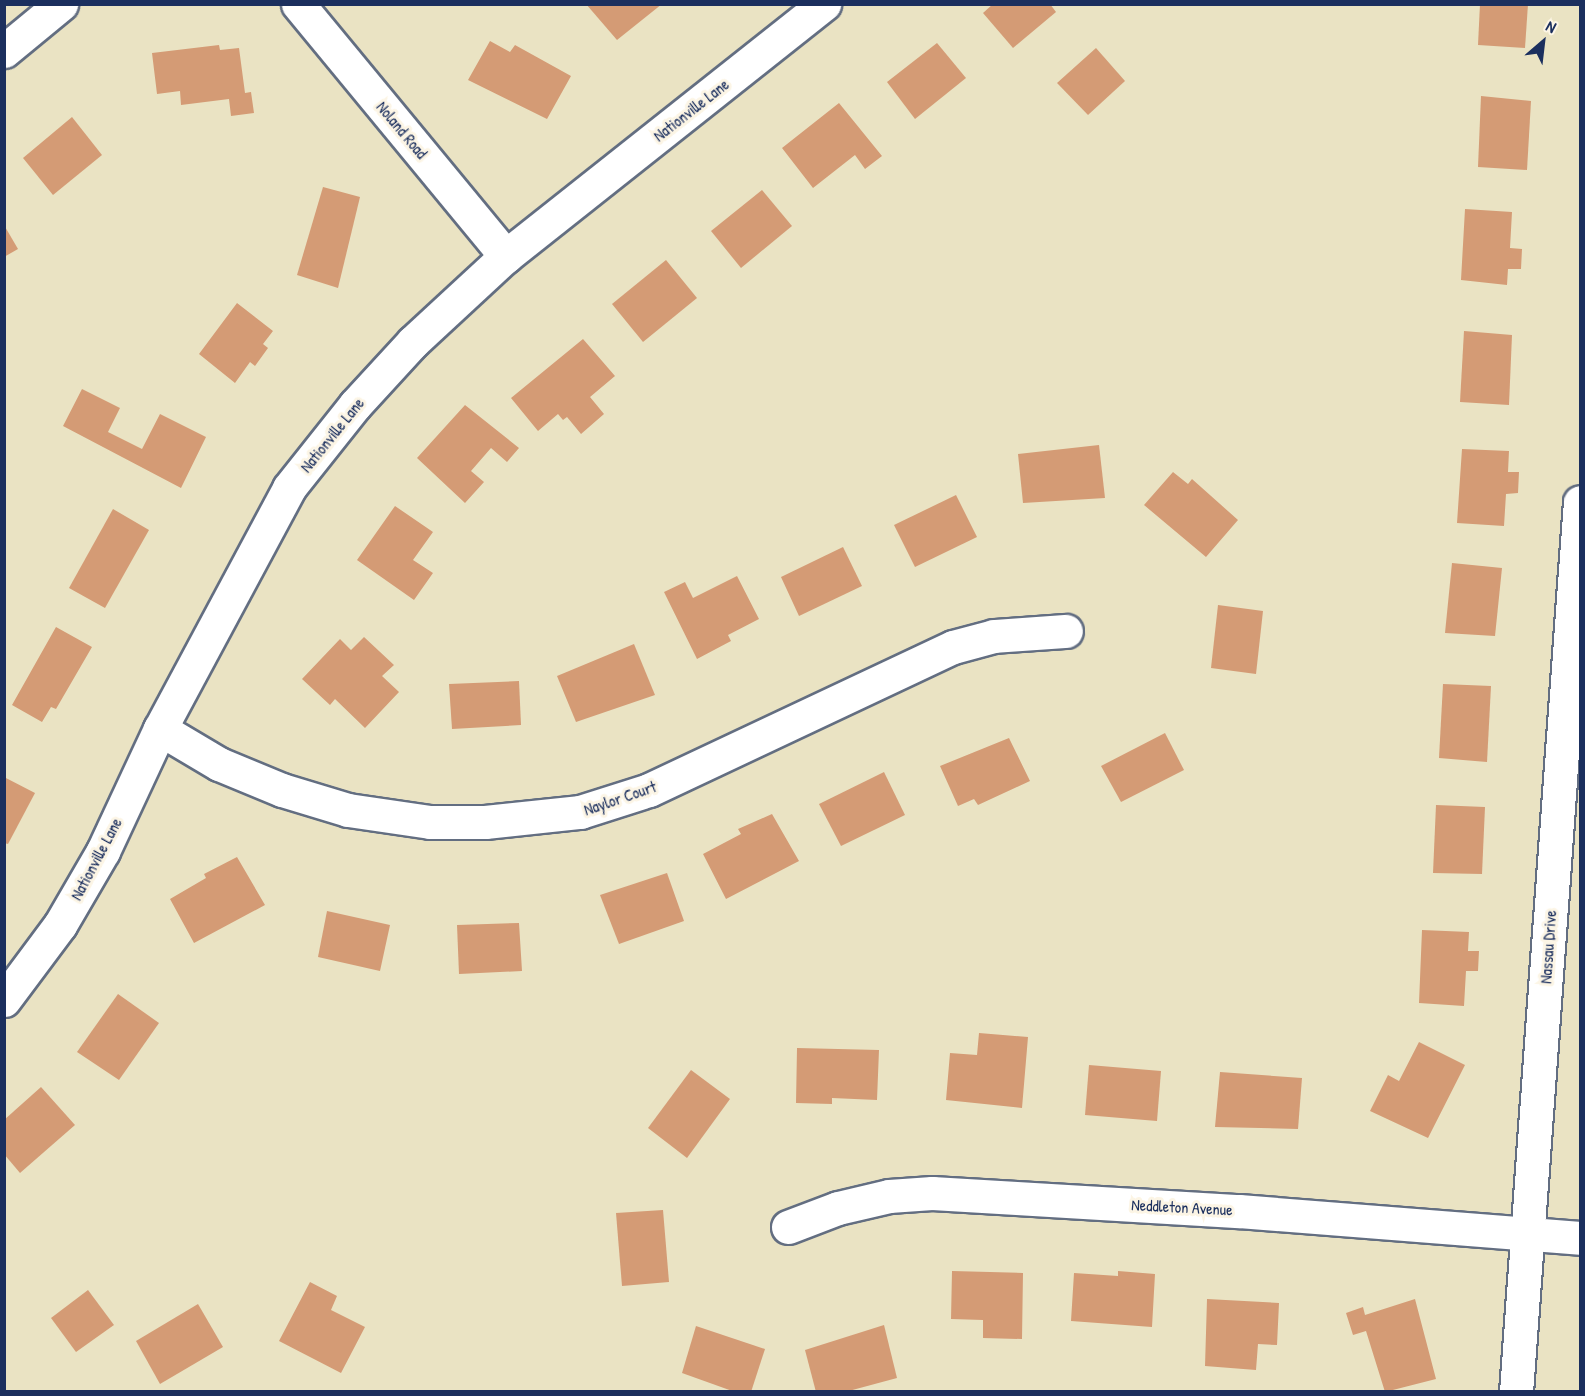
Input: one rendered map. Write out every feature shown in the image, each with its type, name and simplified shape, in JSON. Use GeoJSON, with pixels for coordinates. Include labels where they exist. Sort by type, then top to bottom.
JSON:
{"type":"FeatureCollection","features":[{"type":"Feature","properties":{"kind":"street"},"geometry":{"type":"LineString","coordinates":[[4,51],[61,4]]}},
{"type":"Feature","properties":{"kind":"street","name":"Noland Road"},"geometry":{"type":"LineString","coordinates":[[298,4],[506,256]]}},
{"type":"Feature","properties":{"kind":"street","name":"Nationville Lane"},"geometry":{"type":"LineString","coordinates":[[4,1000],[60,925],[98,861],[160,729],[289,488],[355,405],[413,342],[506,256],[824,4]]}},
{"type":"Feature","properties":{"kind":"street","name":"Nassau Drive"},"geometry":{"type":"LineString","coordinates":[[1516,1392],[1581,502]]}},
{"type":"Feature","properties":{"kind":"street","name":"Naylor Court"},"geometry":{"type":"LineString","coordinates":[[160,729],[219,764],[282,790],[348,810],[452,822],[580,812],[649,790],[953,647],[994,636],[1066,631]]}},
{"type":"Feature","properties":{"kind":"street","name":"Neddleton Avenue"},"geometry":{"type":"LineString","coordinates":[[788,1227],[838,1208],[890,1196],[932,1193],[1239,1211],[1581,1238]]}},
{"type":"Feature","properties":{"kind":"building"},"geometry":{"type":"Polygon","coordinates":[[[586,4],[662,4],[617,40],[586,4]]]}},
{"type":"Feature","properties":{"kind":"building"},"geometry":{"type":"Polygon","coordinates":[[[993,4],[1050,4],[1056,12],[1013,48],[983,13],[993,4]]]}},
{"type":"Feature","properties":{"kind":"building"},"geometry":{"type":"Polygon","coordinates":[[[1480,4],[1528,4],[1525,48],[1478,45],[1480,4]]]}},
{"type":"Feature","properties":{"kind":"building"},"geometry":{"type":"Polygon","coordinates":[[[490,41],[510,52],[515,45],[571,76],[547,119],[468,80],[490,41]]]}},
{"type":"Feature","properties":{"kind":"building"},"geometry":{"type":"Polygon","coordinates":[[[937,43],[966,78],[915,119],[887,82],[937,43]]]}},
{"type":"Feature","properties":{"kind":"building"},"geometry":{"type":"Polygon","coordinates":[[[219,45],[220,50],[239,48],[245,93],[251,92],[254,113],[231,116],[229,99],[181,105],[180,91],[157,94],[152,53],[219,45]]]}},
{"type":"Feature","properties":{"kind":"building"},"geometry":{"type":"Polygon","coordinates":[[[1096,48],[1125,81],[1088,115],[1057,83],[1096,48]]]}},
{"type":"Feature","properties":{"kind":"building"},"geometry":{"type":"Polygon","coordinates":[[[1481,96],[1531,101],[1527,170],[1478,167],[1481,96]]]}},
{"type":"Feature","properties":{"kind":"building"},"geometry":{"type":"Polygon","coordinates":[[[839,103],[882,156],[865,169],[855,155],[813,188],[782,148],[839,103]]]}},
{"type":"Feature","properties":{"kind":"building"},"geometry":{"type":"Polygon","coordinates":[[[72,117],[102,155],[53,195],[23,158],[72,117]]]}},
{"type":"Feature","properties":{"kind":"building"},"geometry":{"type":"Polygon","coordinates":[[[323,187],[360,197],[338,288],[297,275],[323,187]]]}},
{"type":"Feature","properties":{"kind":"building"},"geometry":{"type":"Polygon","coordinates":[[[762,190],[792,226],[741,268],[711,231],[762,190]]]}},
{"type":"Feature","properties":{"kind":"building"},"geometry":{"type":"Polygon","coordinates":[[[1465,209],[1512,212],[1510,248],[1522,249],[1521,269],[1508,269],[1507,285],[1461,280],[1465,209]]]}},
{"type":"Feature","properties":{"kind":"building"},"geometry":{"type":"Polygon","coordinates":[[[4,225],[18,249],[4,257],[4,225]]]}},
{"type":"Feature","properties":{"kind":"building"},"geometry":{"type":"Polygon","coordinates":[[[666,260],[697,298],[643,342],[612,304],[666,260]]]}},
{"type":"Feature","properties":{"kind":"building"},"geometry":{"type":"Polygon","coordinates":[[[237,303],[273,331],[263,344],[268,348],[255,366],[250,362],[235,383],[199,354],[237,303]]]}},
{"type":"Feature","properties":{"kind":"building"},"geometry":{"type":"Polygon","coordinates":[[[1464,331],[1512,335],[1509,405],[1460,402],[1464,331]]]}},
{"type":"Feature","properties":{"kind":"building"},"geometry":{"type":"Polygon","coordinates":[[[583,339],[615,376],[590,397],[604,414],[581,434],[567,417],[563,420],[558,414],[538,431],[511,398],[583,339]]]}},
{"type":"Feature","properties":{"kind":"building"},"geometry":{"type":"Polygon","coordinates":[[[82,389],[120,408],[108,432],[142,449],[160,414],[206,437],[181,488],[63,426],[82,389]]]}},
{"type":"Feature","properties":{"kind":"building"},"geometry":{"type":"Polygon","coordinates":[[[465,405],[519,448],[507,462],[491,448],[471,471],[484,482],[465,503],[417,458],[465,405]]]}},
{"type":"Feature","properties":{"kind":"building"},"geometry":{"type":"Polygon","coordinates":[[[1099,445],[1105,498],[1023,503],[1018,454],[1099,445]]]}},
{"type":"Feature","properties":{"kind":"building"},"geometry":{"type":"Polygon","coordinates":[[[1462,449],[1509,451],[1508,472],[1519,472],[1518,493],[1506,494],[1504,526],[1457,523],[1462,449]]]}},
{"type":"Feature","properties":{"kind":"building"},"geometry":{"type":"Polygon","coordinates":[[[1173,472],[1188,484],[1192,479],[1238,520],[1206,557],[1144,505],[1173,472]]]}},
{"type":"Feature","properties":{"kind":"building"},"geometry":{"type":"Polygon","coordinates":[[[956,495],[977,537],[915,567],[894,525],[956,495]]]}},
{"type":"Feature","properties":{"kind":"building"},"geometry":{"type":"Polygon","coordinates":[[[395,506],[433,532],[413,560],[433,573],[414,600],[357,560],[395,506]]]}},
{"type":"Feature","properties":{"kind":"building"},"geometry":{"type":"Polygon","coordinates":[[[113,509],[149,530],[105,608],[69,588],[113,509]]]}},
{"type":"Feature","properties":{"kind":"building"},"geometry":{"type":"Polygon","coordinates":[[[843,547],[862,586],[799,616],[781,577],[843,547]]]}},
{"type":"Feature","properties":{"kind":"building"},"geometry":{"type":"Polygon","coordinates":[[[1452,563],[1502,568],[1495,636],[1445,633],[1452,563]]]}},
{"type":"Feature","properties":{"kind":"building"},"geometry":{"type":"Polygon","coordinates":[[[737,576],[759,619],[728,635],[731,641],[697,659],[664,592],[685,582],[693,598],[737,576]]]}},
{"type":"Feature","properties":{"kind":"building"},"geometry":{"type":"Polygon","coordinates":[[[1218,605],[1263,611],[1256,674],[1211,668],[1218,605]]]}},
{"type":"Feature","properties":{"kind":"building"},"geometry":{"type":"Polygon","coordinates":[[[56,627],[92,647],[56,709],[51,707],[42,722],[12,705],[56,627]]]}},
{"type":"Feature","properties":{"kind":"building"},"geometry":{"type":"Polygon","coordinates":[[[364,637],[394,665],[382,676],[399,692],[365,728],[335,699],[330,705],[302,679],[340,639],[351,650],[364,637]]]}},
{"type":"Feature","properties":{"kind":"building"},"geometry":{"type":"Polygon","coordinates":[[[634,644],[655,695],[576,722],[557,676],[634,644]]]}},
{"type":"Feature","properties":{"kind":"building"},"geometry":{"type":"Polygon","coordinates":[[[519,681],[521,725],[452,729],[449,684],[519,681]]]}},
{"type":"Feature","properties":{"kind":"building"},"geometry":{"type":"Polygon","coordinates":[[[1443,684],[1491,686],[1487,762],[1439,758],[1443,684]]]}},
{"type":"Feature","properties":{"kind":"building"},"geometry":{"type":"Polygon","coordinates":[[[1165,733],[1184,770],[1121,802],[1101,766],[1165,733]]]}},
{"type":"Feature","properties":{"kind":"building"},"geometry":{"type":"Polygon","coordinates":[[[1009,738],[1030,781],[978,805],[974,799],[958,806],[940,766],[1009,738]]]}},
{"type":"Feature","properties":{"kind":"building"},"geometry":{"type":"Polygon","coordinates":[[[884,772],[905,815],[841,846],[819,804],[884,772]]]}},
{"type":"Feature","properties":{"kind":"building"},"geometry":{"type":"Polygon","coordinates":[[[4,777],[35,793],[8,844],[4,843],[4,777]]]}},
{"type":"Feature","properties":{"kind":"building"},"geometry":{"type":"Polygon","coordinates":[[[1436,805],[1485,807],[1482,874],[1433,873],[1436,805]]]}},
{"type":"Feature","properties":{"kind":"building"},"geometry":{"type":"Polygon","coordinates":[[[772,814],[799,861],[726,899],[703,854],[741,834],[738,829],[772,814]]]}},
{"type":"Feature","properties":{"kind":"building"},"geometry":{"type":"Polygon","coordinates":[[[237,857],[265,905],[194,943],[170,899],[206,878],[204,874],[237,857]]]}},
{"type":"Feature","properties":{"kind":"building"},"geometry":{"type":"Polygon","coordinates":[[[667,873],[684,921],[619,944],[600,895],[667,873]]]}},
{"type":"Feature","properties":{"kind":"building"},"geometry":{"type":"Polygon","coordinates":[[[327,911],[390,925],[380,971],[318,957],[327,911]]]}},
{"type":"Feature","properties":{"kind":"building"},"geometry":{"type":"Polygon","coordinates":[[[519,923],[522,971],[459,974],[457,925],[519,923]]]}},
{"type":"Feature","properties":{"kind":"building"},"geometry":{"type":"Polygon","coordinates":[[[1422,930],[1469,932],[1468,951],[1479,951],[1478,971],[1466,971],[1464,1006],[1419,1003],[1422,930]]]}},
{"type":"Feature","properties":{"kind":"building"},"geometry":{"type":"Polygon","coordinates":[[[118,994],[159,1023],[119,1080],[77,1052],[118,994]]]}},
{"type":"Feature","properties":{"kind":"building"},"geometry":{"type":"Polygon","coordinates":[[[979,1033],[1028,1037],[1022,1108],[946,1100],[950,1053],[977,1055],[979,1033]]]}},
{"type":"Feature","properties":{"kind":"building"},"geometry":{"type":"Polygon","coordinates":[[[1419,1042],[1465,1065],[1428,1138],[1370,1111],[1388,1075],[1399,1081],[1419,1042]]]}},
{"type":"Feature","properties":{"kind":"building"},"geometry":{"type":"Polygon","coordinates":[[[797,1048],[879,1050],[877,1100],[832,1098],[832,1104],[796,1103],[797,1048]]]}},
{"type":"Feature","properties":{"kind":"building"},"geometry":{"type":"Polygon","coordinates":[[[1089,1065],[1161,1071],[1157,1121],[1085,1115],[1089,1065]]]}},
{"type":"Feature","properties":{"kind":"building"},"geometry":{"type":"Polygon","coordinates":[[[691,1070],[730,1099],[687,1158],[648,1128],[691,1070]]]}},
{"type":"Feature","properties":{"kind":"building"},"geometry":{"type":"Polygon","coordinates":[[[1220,1072],[1302,1078],[1298,1129],[1215,1127],[1220,1072]]]}},
{"type":"Feature","properties":{"kind":"building"},"geometry":{"type":"Polygon","coordinates":[[[41,1087],[75,1125],[20,1173],[4,1154],[4,1120],[41,1087]]]}},
{"type":"Feature","properties":{"kind":"building"},"geometry":{"type":"Polygon","coordinates":[[[663,1210],[669,1282],[622,1286],[616,1213],[663,1210]]]}},
{"type":"Feature","properties":{"kind":"building"},"geometry":{"type":"Polygon","coordinates":[[[952,1271],[1023,1273],[1022,1339],[983,1338],[983,1320],[951,1319],[952,1271]]]}},
{"type":"Feature","properties":{"kind":"building"},"geometry":{"type":"Polygon","coordinates":[[[1118,1271],[1155,1274],[1152,1327],[1071,1321],[1074,1273],[1118,1276],[1118,1271]]]}},
{"type":"Feature","properties":{"kind":"building"},"geometry":{"type":"Polygon","coordinates":[[[310,1282],[337,1296],[331,1310],[365,1327],[341,1373],[279,1341],[310,1282]]]}},
{"type":"Feature","properties":{"kind":"building"},"geometry":{"type":"Polygon","coordinates":[[[88,1290],[114,1325],[76,1352],[51,1318],[88,1290]]]}},
{"type":"Feature","properties":{"kind":"building"},"geometry":{"type":"Polygon","coordinates":[[[1207,1299],[1279,1303],[1277,1345],[1258,1344],[1256,1370],[1205,1366],[1207,1299]]]}},
{"type":"Feature","properties":{"kind":"building"},"geometry":{"type":"Polygon","coordinates":[[[1415,1299],[1436,1379],[1385,1392],[1366,1331],[1353,1335],[1346,1313],[1363,1307],[1365,1315],[1415,1299]]]}},
{"type":"Feature","properties":{"kind":"building"},"geometry":{"type":"Polygon","coordinates":[[[198,1304],[223,1347],[160,1384],[136,1341],[198,1304]]]}},
{"type":"Feature","properties":{"kind":"building"},"geometry":{"type":"Polygon","coordinates":[[[884,1325],[897,1378],[845,1392],[816,1392],[805,1350],[884,1325]]]}},
{"type":"Feature","properties":{"kind":"building"},"geometry":{"type":"Polygon","coordinates":[[[696,1326],[765,1349],[751,1392],[735,1392],[682,1373],[696,1326]]]}}]}
